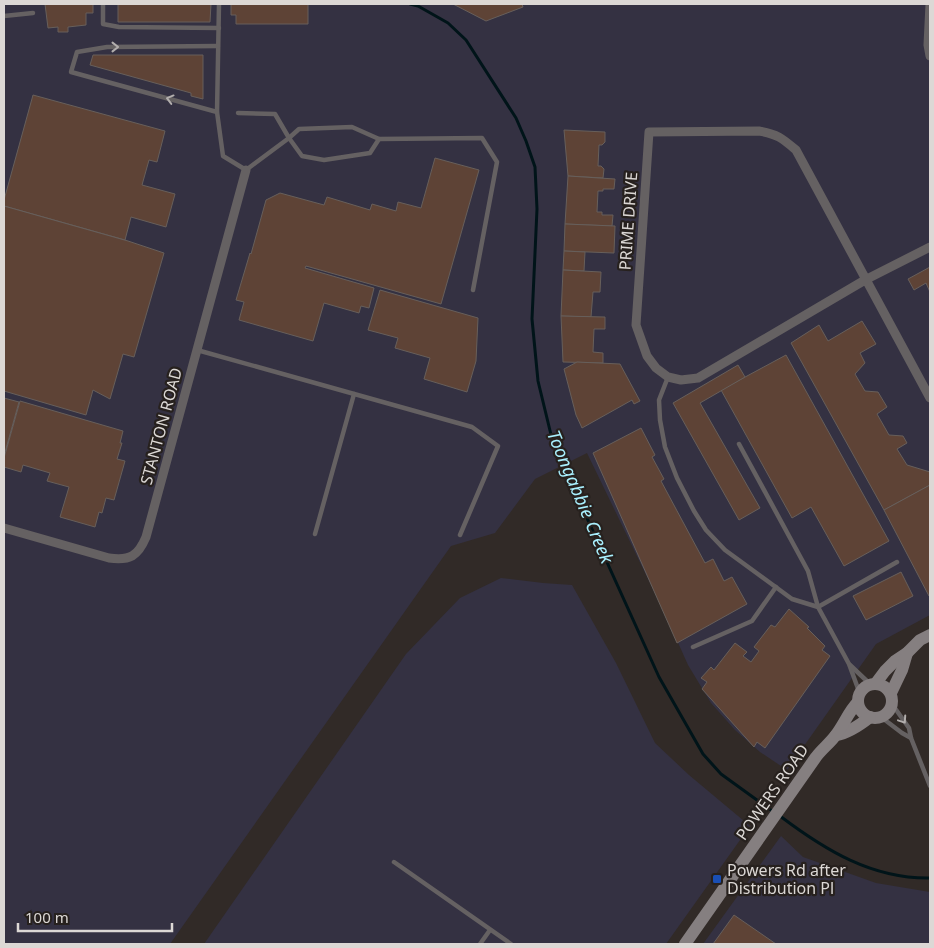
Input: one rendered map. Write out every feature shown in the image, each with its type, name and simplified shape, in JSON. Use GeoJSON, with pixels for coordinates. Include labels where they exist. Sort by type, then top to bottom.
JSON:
{"type":"FeatureCollection","features":[{"type":"Feature","properties":{"kind":"street"},"geometry":{"type":"LineString","coordinates":[[930,4],[928,45],[930,56]]}},
{"type":"Feature","properties":{"kind":"street","name":"PRIME DRIVE"},"geometry":{"type":"LineString","coordinates":[[668,377],[656,368],[647,356],[636,325],[649,132],[759,131],[783,139],[796,150],[865,280]]}},
{"type":"Feature","properties":{"kind":"street","name":"STANTON ROAD"},"geometry":{"type":"LineString","coordinates":[[4,528],[118,560],[135,554],[141,548],[146,537],[246,170]]}},
{"type":"Feature","properties":{"kind":"street"},"geometry":{"type":"LineString","coordinates":[[668,377],[681,380],[698,378],[865,280],[930,247]]}},
{"type":"Feature","properties":{"kind":"street"},"geometry":{"type":"LineString","coordinates":[[865,280],[930,398]]}},
{"type":"Feature","properties":{"kind":"street"},"geometry":{"type":"LineString","coordinates":[[907,653],[886,714],[876,717],[862,712],[859,698],[864,688],[873,684],[895,661],[907,653],[920,640],[930,635]]}},
{"type":"Feature","properties":{"kind":"street"},"geometry":{"type":"LineString","coordinates":[[873,684],[885,686],[892,699]]}},
{"type":"Feature","properties":{"kind":"street","name":"POWERS ROAD"},"geometry":{"type":"LineString","coordinates":[[685,944],[820,752],[836,735],[859,698]]}},
{"type":"Feature","properties":{"kind":"street","name":"POWERS ROAD"},"geometry":{"type":"LineString","coordinates":[[836,735],[845,733],[876,717]]}},
{"type":"Feature","properties":{"kind":"lane"},"geometry":{"type":"LineString","coordinates":[[103,4],[103,24],[111,26],[219,28]]}},
{"type":"Feature","properties":{"kind":"lane"},"geometry":{"type":"LineString","coordinates":[[219,4],[217,112],[223,156],[246,170],[299,129],[352,127],[379,138],[482,138],[497,162],[473,290]]}},
{"type":"Feature","properties":{"kind":"lane"},"geometry":{"type":"LineString","coordinates":[[4,16],[33,13]]}},
{"type":"Feature","properties":{"kind":"lane"},"geometry":{"type":"LineString","coordinates":[[217,112],[71,72],[78,52],[107,47],[218,46]]}},
{"type":"Feature","properties":{"kind":"lane"},"geometry":{"type":"LineString","coordinates":[[238,113],[275,114],[302,156],[324,160],[370,154],[379,138]]}},
{"type":"Feature","properties":{"kind":"lane"},"geometry":{"type":"LineString","coordinates":[[197,350],[472,427],[498,446],[460,535]]}},
{"type":"Feature","properties":{"kind":"lane"},"geometry":{"type":"LineString","coordinates":[[668,377],[660,400],[660,420],[665,447],[677,478],[694,511],[706,530],[724,550],[792,599],[818,606],[897,562]]}},
{"type":"Feature","properties":{"kind":"lane"},"geometry":{"type":"LineString","coordinates":[[315,534],[354,394]]}},
{"type":"Feature","properties":{"kind":"lane"},"geometry":{"type":"LineString","coordinates":[[739,444],[808,571],[818,606],[849,664],[859,698]]}},
{"type":"Feature","properties":{"kind":"lane"},"geometry":{"type":"LineString","coordinates":[[693,647],[752,620],[776,588]]}},
{"type":"Feature","properties":{"kind":"lane"},"geometry":{"type":"LineString","coordinates":[[849,664],[873,684]]}},
{"type":"Feature","properties":{"kind":"lane"},"geometry":{"type":"LineString","coordinates":[[892,699],[909,728],[911,738],[930,786]]}},
{"type":"Feature","properties":{"kind":"lane"},"geometry":{"type":"LineString","coordinates":[[876,717],[911,738]]}},
{"type":"Feature","properties":{"kind":"lane"},"geometry":{"type":"LineString","coordinates":[[394,862],[510,944]]}},
{"type":"Feature","properties":{"kind":"lane"},"geometry":{"type":"LineString","coordinates":[[480,944],[490,930]]}},
{"type":"Feature","properties":{"kind":"shaded area"},"geometry":{"type":"Polygon","coordinates":[[[4,4],[930,4],[930,615],[876,644],[787,770],[760,752],[735,730],[711,703],[688,665],[587,453],[535,479],[495,533],[451,546],[170,944],[4,944],[4,4]]]}},
{"type":"Feature","properties":{"kind":"shaded area"},"geometry":{"type":"Polygon","coordinates":[[[501,578],[572,585],[616,663],[655,743],[689,775],[750,826],[666,944],[204,944],[406,654],[460,598],[501,578]]]}},
{"type":"Feature","properties":{"kind":"shaded area"},"geometry":{"type":"Polygon","coordinates":[[[781,836],[803,857],[876,883],[930,892],[930,944],[703,944],[781,836]]]}},
{"type":"Feature","properties":{"kind":"building"},"geometry":{"type":"Polygon","coordinates":[[[45,4],[93,4],[93,13],[86,13],[86,25],[68,27],[68,32],[58,32],[58,27],[48,28],[45,4]]]}},
{"type":"Feature","properties":{"kind":"building"},"geometry":{"type":"Polygon","coordinates":[[[118,4],[211,4],[210,22],[118,22],[118,4]]]}},
{"type":"Feature","properties":{"kind":"building"},"geometry":{"type":"Polygon","coordinates":[[[231,4],[308,4],[308,24],[236,24],[236,15],[231,15],[231,4]]]}},
{"type":"Feature","properties":{"kind":"building"},"geometry":{"type":"Polygon","coordinates":[[[453,4],[522,4],[523,7],[486,21],[453,4]]]}},
{"type":"Feature","properties":{"kind":"building"},"geometry":{"type":"Polygon","coordinates":[[[93,55],[203,55],[203,99],[191,96],[191,93],[90,65],[93,55]]]}},
{"type":"Feature","properties":{"kind":"building"},"geometry":{"type":"Polygon","coordinates":[[[33,95],[165,131],[157,162],[149,160],[142,185],[175,194],[166,227],[131,217],[125,240],[4,206],[4,200],[33,95]]]}},
{"type":"Feature","properties":{"kind":"building"},"geometry":{"type":"Polygon","coordinates":[[[564,130],[605,132],[605,142],[599,145],[598,166],[604,169],[603,178],[568,176],[564,130]]]}},
{"type":"Feature","properties":{"kind":"building"},"geometry":{"type":"Polygon","coordinates":[[[435,158],[479,170],[441,304],[306,266],[305,268],[374,288],[369,308],[361,306],[359,313],[324,303],[313,341],[239,320],[244,302],[236,300],[266,200],[280,193],[324,205],[327,197],[370,210],[372,204],[396,211],[398,202],[421,208],[435,158]]]}},
{"type":"Feature","properties":{"kind":"building"},"geometry":{"type":"Polygon","coordinates":[[[568,176],[615,179],[614,189],[598,191],[597,212],[602,212],[602,215],[613,215],[612,226],[565,224],[568,176]]]}},
{"type":"Feature","properties":{"kind":"building"},"geometry":{"type":"Polygon","coordinates":[[[4,206],[164,253],[134,357],[123,354],[110,399],[93,390],[86,415],[4,391],[4,206]]]}},
{"type":"Feature","properties":{"kind":"building"},"geometry":{"type":"Polygon","coordinates":[[[565,224],[615,226],[614,253],[564,251],[565,224]]]}},
{"type":"Feature","properties":{"kind":"building"},"geometry":{"type":"Polygon","coordinates":[[[564,251],[585,252],[584,271],[563,270],[564,251]]]}},
{"type":"Feature","properties":{"kind":"building"},"geometry":{"type":"Polygon","coordinates":[[[930,267],[930,292],[926,283],[914,290],[908,279],[930,267]]]}},
{"type":"Feature","properties":{"kind":"building"},"geometry":{"type":"Polygon","coordinates":[[[563,270],[601,272],[600,292],[593,292],[591,317],[561,316],[563,270]]]}},
{"type":"Feature","properties":{"kind":"building"},"geometry":{"type":"Polygon","coordinates":[[[380,290],[478,318],[476,361],[467,392],[424,379],[430,358],[395,348],[398,338],[368,330],[380,290]]]}},
{"type":"Feature","properties":{"kind":"building"},"geometry":{"type":"Polygon","coordinates":[[[561,316],[605,317],[605,329],[594,329],[593,352],[603,353],[603,363],[563,362],[561,316]]]}},
{"type":"Feature","properties":{"kind":"building"},"geometry":{"type":"Polygon","coordinates":[[[862,321],[876,344],[860,353],[865,363],[855,374],[865,391],[878,392],[887,407],[877,414],[889,435],[903,436],[907,443],[897,449],[907,465],[930,472],[930,485],[884,510],[791,343],[819,325],[828,341],[862,321]]]}},
{"type":"Feature","properties":{"kind":"building"},"geometry":{"type":"Polygon","coordinates":[[[786,355],[889,541],[844,566],[811,507],[792,518],[721,390],[786,355]]]}},
{"type":"Feature","properties":{"kind":"building"},"geometry":{"type":"Polygon","coordinates":[[[577,362],[620,364],[640,401],[634,404],[632,400],[582,428],[576,415],[564,369],[577,362]]]}},
{"type":"Feature","properties":{"kind":"building"},"geometry":{"type":"Polygon","coordinates":[[[738,365],[745,377],[700,403],[760,508],[739,520],[673,403],[738,365]]]}},
{"type":"Feature","properties":{"kind":"building"},"geometry":{"type":"Polygon","coordinates":[[[4,398],[19,402],[4,456],[4,398]]]}},
{"type":"Feature","properties":{"kind":"building"},"geometry":{"type":"Polygon","coordinates":[[[20,401],[123,431],[120,443],[122,443],[117,459],[125,461],[114,500],[106,498],[102,513],[99,512],[95,527],[60,517],[69,487],[47,481],[50,473],[23,465],[21,472],[4,467],[4,458],[20,401]]]}},
{"type":"Feature","properties":{"kind":"building"},"geometry":{"type":"Polygon","coordinates":[[[641,428],[655,455],[652,457],[664,479],[661,481],[705,563],[713,559],[724,581],[732,577],[747,604],[677,643],[593,453],[641,428]]]}},
{"type":"Feature","properties":{"kind":"building"},"geometry":{"type":"Polygon","coordinates":[[[930,485],[930,596],[929,596],[884,510],[930,485]]]}},
{"type":"Feature","properties":{"kind":"building"},"geometry":{"type":"Polygon","coordinates":[[[901,572],[913,596],[866,620],[853,596],[901,572]]]}},
{"type":"Feature","properties":{"kind":"building"},"geometry":{"type":"Polygon","coordinates":[[[789,609],[809,627],[807,628],[825,646],[822,650],[830,656],[765,748],[757,742],[754,747],[702,689],[707,682],[701,678],[711,667],[714,670],[735,643],[747,652],[743,656],[751,662],[759,651],[754,647],[771,625],[775,627],[789,609]]]}},
{"type":"Feature","properties":{"kind":"building"},"geometry":{"type":"Polygon","coordinates":[[[734,915],[776,944],[713,944],[734,915]]]}},
{"type":"Feature","properties":{"kind":"waterway","name":"Toongabbie Creek"},"geometry":{"type":"LineString","coordinates":[[410,4],[418,6],[448,23],[466,40],[516,118],[535,167],[537,209],[532,319],[538,381],[553,443],[659,677],[703,754],[721,774],[775,813]]}},
{"type":"Feature","properties":{"kind":"waterway","name":"Toongabbie Creek"},"geometry":{"type":"LineString","coordinates":[[780,816],[832,851],[869,868],[888,874],[930,878]]}},
{"type":"Feature","properties":{"kind":"place","name":"Powers Rd after Distribution Pl"},"geometry":{"type":"Point","coordinates":[717,879]}}]}
